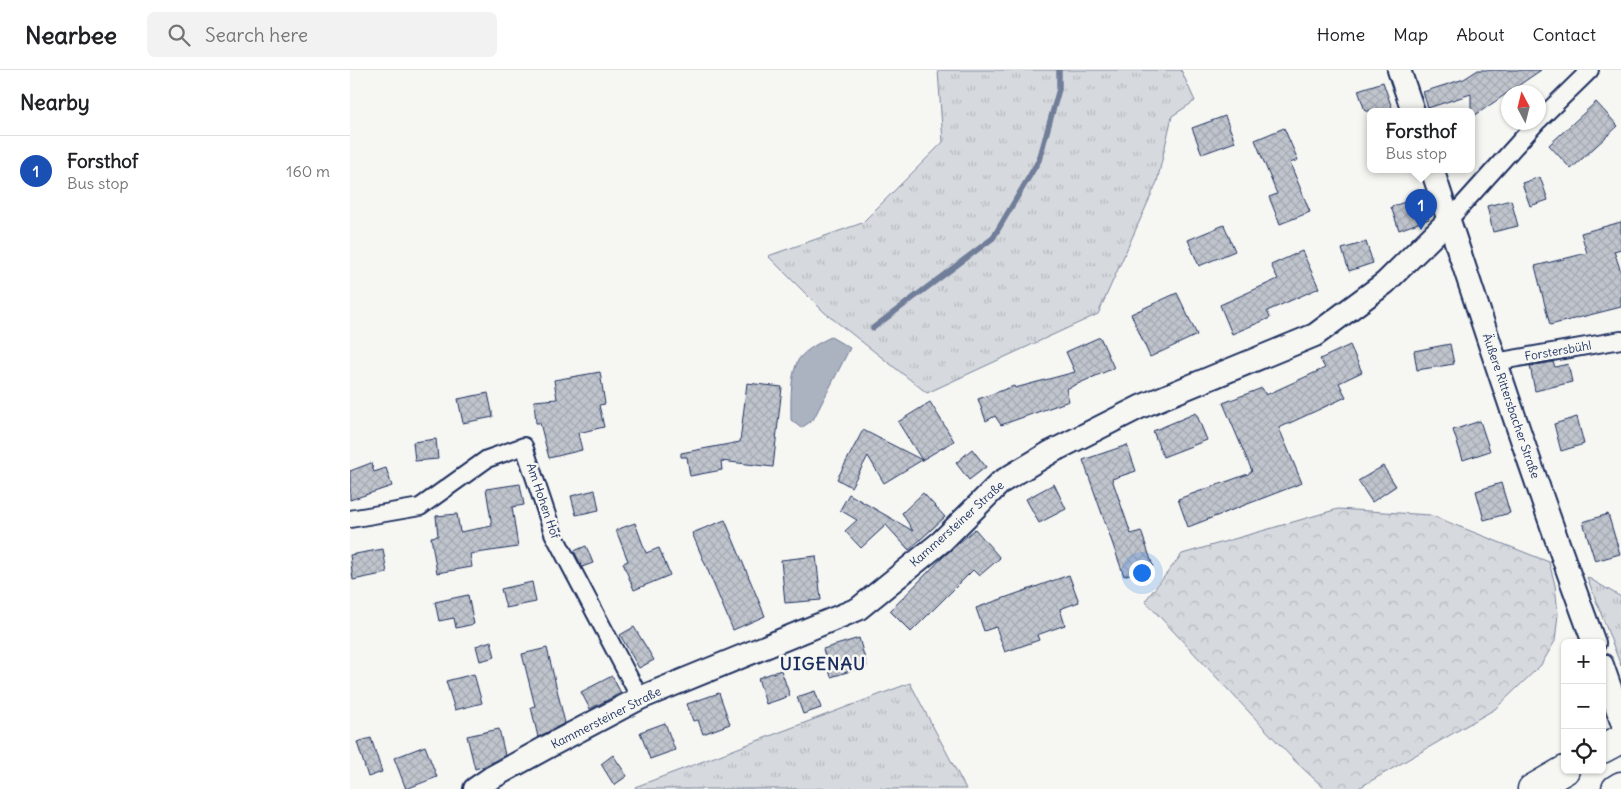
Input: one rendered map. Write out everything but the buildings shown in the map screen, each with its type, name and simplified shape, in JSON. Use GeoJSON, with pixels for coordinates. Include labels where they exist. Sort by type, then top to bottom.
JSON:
{"type":"FeatureCollection","features":[{"type":"Feature","properties":{"kind":"highway"},"geometry":{"type":"LineString","coordinates":[[1606,748],[1621,739]]}},
{"type":"Feature","properties":{"kind":"highway"},"geometry":{"type":"LineString","coordinates":[[1532,789],[1561,772]]}},
{"type":"Feature","properties":{"kind":"highway"},"geometry":{"type":"LineString","coordinates":[[1616,789],[1621,786]]}},
{"type":"Feature","properties":{"kind":"street"},"geometry":{"type":"LineString","coordinates":[[1399,70],[1412,108]]}},
{"type":"Feature","properties":{"kind":"street"},"geometry":{"type":"LineString","coordinates":[[1546,114],[1590,70]]}},
{"type":"Feature","properties":{"kind":"street"},"geometry":{"type":"LineString","coordinates":[[1449,220],[1531,130]]}},
{"type":"Feature","properties":{"kind":"street","name":"Äußere Rittersbacher Straße"},"geometry":{"type":"LineString","coordinates":[[1433,173],[1495,362],[1593,639]]}},
{"type":"Feature","properties":{"kind":"street","name":"Kammersteiner Straße"},"geometry":{"type":"LineString","coordinates":[[475,789],[508,769],[640,698],[858,609],[942,541],[1001,482],[1051,452],[1140,407],[1315,335],[1386,283],[1449,220]]}},
{"type":"Feature","properties":{"kind":"street","name":"Forstersbühl"},"geometry":{"type":"LineString","coordinates":[[1495,362],[1621,340]]}},
{"type":"Feature","properties":{"kind":"street","name":"Am Hohen Hof"},"geometry":{"type":"LineString","coordinates":[[350,519],[420,507],[487,459],[524,446],[553,533],[640,698]]}},
{"type":"Feature","properties":{"kind":"street"},"geometry":{"type":"LineString","coordinates":[[1606,677],[1621,719]]}},
{"type":"Feature","properties":{"kind":"green space"},"geometry":{"type":"Polygon","coordinates":[[[938,70],[1181,70],[1195,101],[1172,116],[1157,182],[1098,314],[927,393],[824,312],[768,256],[862,223],[943,142],[938,70]]]}},
{"type":"Feature","properties":{"kind":"green space"},"geometry":{"type":"Polygon","coordinates":[[[1338,509],[1430,515],[1549,562],[1555,585],[1558,614],[1555,641],[1541,665],[1495,709],[1357,789],[1325,789],[1295,761],[1145,601],[1182,554],[1338,509]]]}},
{"type":"Feature","properties":{"kind":"green space"},"geometry":{"type":"Polygon","coordinates":[[[1587,577],[1621,597],[1621,666],[1587,577]]]}},
{"type":"Feature","properties":{"kind":"green space"},"geometry":{"type":"Polygon","coordinates":[[[910,683],[966,789],[636,789],[635,787],[910,683]]]}},
{"type":"Feature","properties":{"kind":"shaded area"},"geometry":{"type":"Polygon","coordinates":[[[831,337],[850,348],[813,420],[801,428],[791,420],[792,385],[796,365],[805,352],[831,337]]]}},
{"type":"Feature","properties":{"kind":"waterway"},"geometry":{"type":"LineString","coordinates":[[873,328],[993,238],[1039,160],[1059,89],[1059,70]]}},
{"type":"Feature","properties":{"kind":"place","name":"Forsthof"},"geometry":{"type":"Point","coordinates":[1421,230]}},
{"type":"Feature","properties":{"kind":"district","name":"UIGENAU"},"geometry":{"type":"Point","coordinates":[823,664]}}]}
